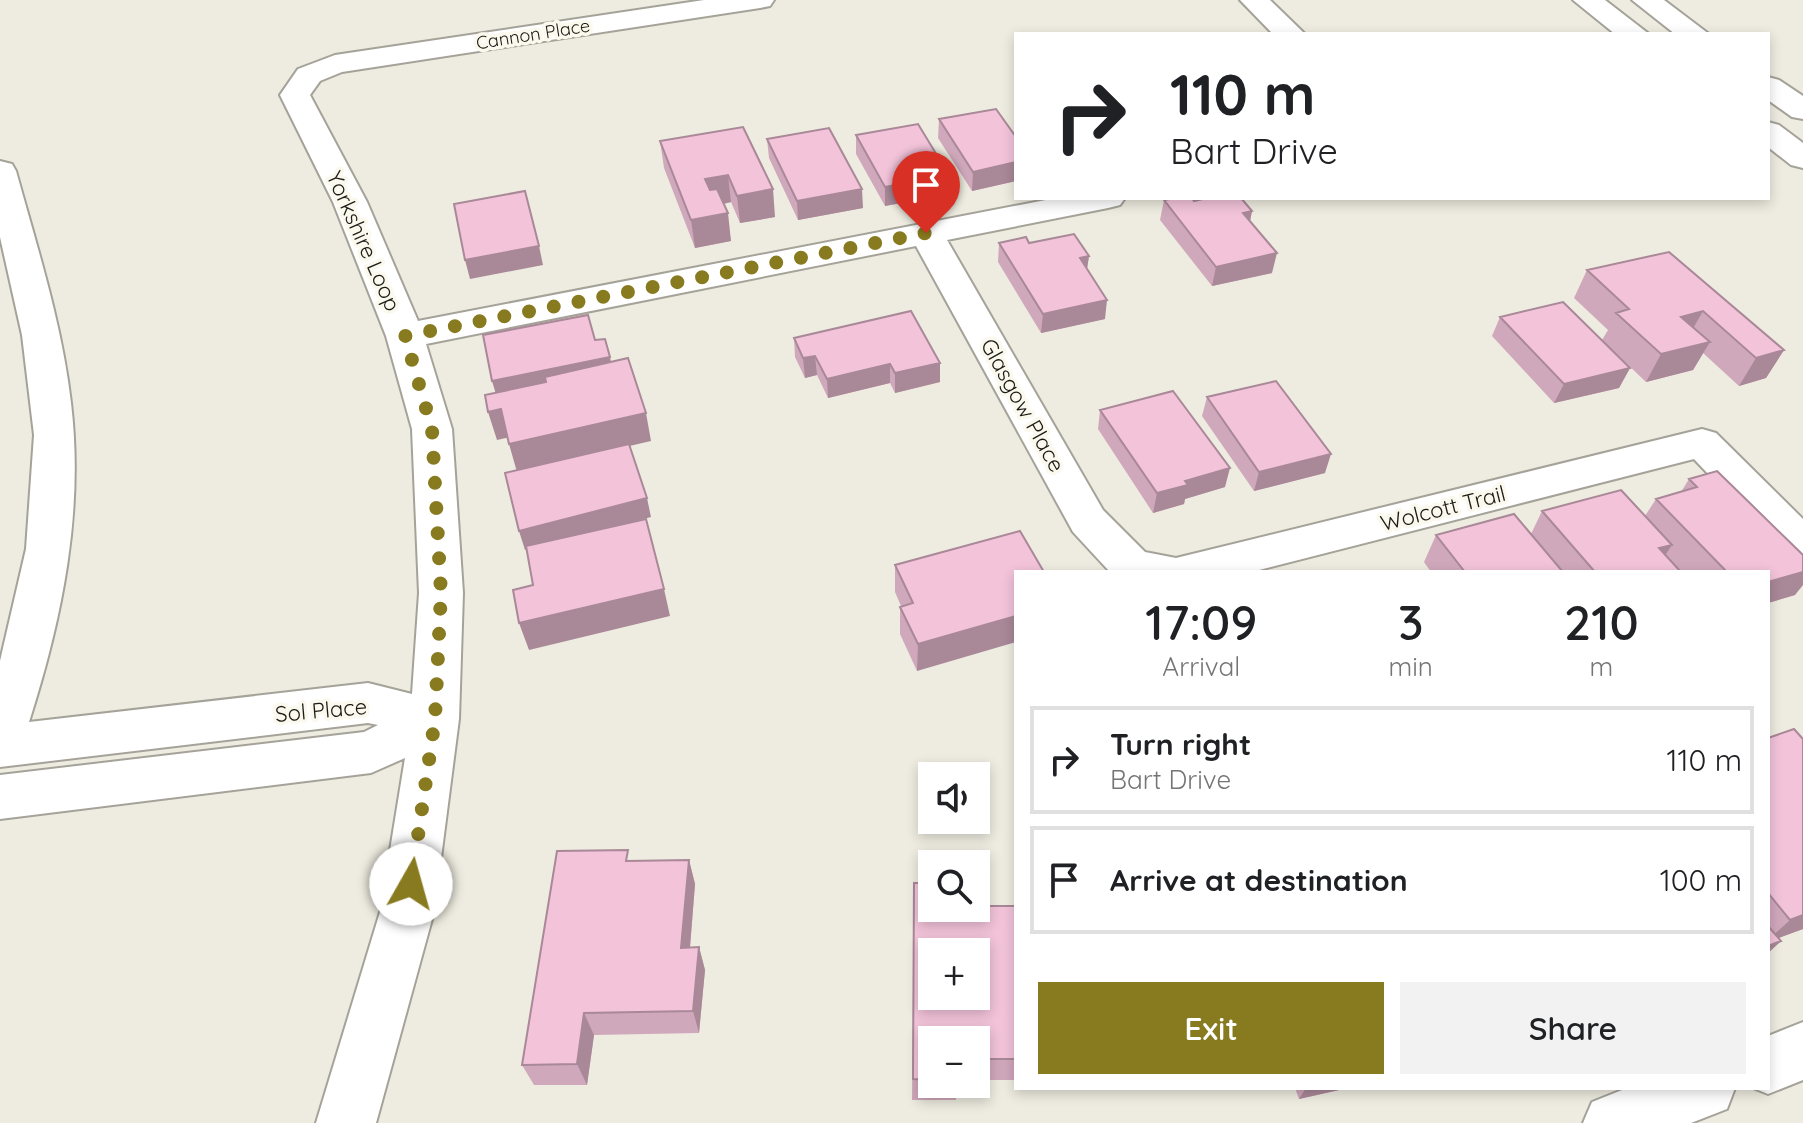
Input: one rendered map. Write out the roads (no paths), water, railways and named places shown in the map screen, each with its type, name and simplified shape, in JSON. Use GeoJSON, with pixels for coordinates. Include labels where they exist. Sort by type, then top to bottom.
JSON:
{"type":"FeatureCollection","features":[{"type":"Feature","properties":{"kind":"street","name":"Cannon Place"},"geometry":{"type":"LineString","coordinates":[[309,75],[335,64],[760,0]]}},
{"type":"Feature","properties":{"kind":"street"},"geometry":{"type":"LineString","coordinates":[[1254,0],[1288,32]]}},
{"type":"Feature","properties":{"kind":"street"},"geometry":{"type":"LineString","coordinates":[[1587,0],[1631,32]]}},
{"type":"Feature","properties":{"kind":"street"},"geometry":{"type":"LineString","coordinates":[[1646,0],[1691,32]]}},
{"type":"Feature","properties":{"kind":"street","name":"Yorkshire Loop"},"geometry":{"type":"LineString","coordinates":[[309,75],[295,95],[350,202],[405,336],[432,429],[441,593],[435,719],[407,912],[346,1123]]}},
{"type":"Feature","properties":{"kind":"street"},"geometry":{"type":"LineString","coordinates":[[1770,87],[1803,110]]}},
{"type":"Feature","properties":{"kind":"street"},"geometry":{"type":"LineString","coordinates":[[1770,133],[1803,158]]}},
{"type":"Feature","properties":{"kind":"street"},"geometry":{"type":"LineString","coordinates":[[0,171],[45,355],[54,436],[50,542],[21,677],[0,735]]}},
{"type":"Feature","properties":{"kind":"street"},"geometry":{"type":"LineString","coordinates":[[405,336],[1098,200]]}},
{"type":"Feature","properties":{"kind":"street","name":"Glasgow Place"},"geometry":{"type":"LineString","coordinates":[[926,233],[1088,521],[1149,570]]}},
{"type":"Feature","properties":{"kind":"street","name":"Wolcott Trail"},"geometry":{"type":"LineString","coordinates":[[1193,570],[1702,443],[1803,546]]}},
{"type":"Feature","properties":{"kind":"street","name":"Sol Place"},"geometry":{"type":"LineString","coordinates":[[0,746],[368,703],[435,719]]}},
{"type":"Feature","properties":{"kind":"street","name":"Sol Place"},"geometry":{"type":"LineString","coordinates":[[0,797],[371,752],[435,719]]}},
{"type":"Feature","properties":{"kind":"street"},"geometry":{"type":"LineString","coordinates":[[1770,1064],[1803,1051]]}},
{"type":"Feature","properties":{"kind":"street"},"geometry":{"type":"LineString","coordinates":[[1613,1123],[1701,1090]]}}]}
